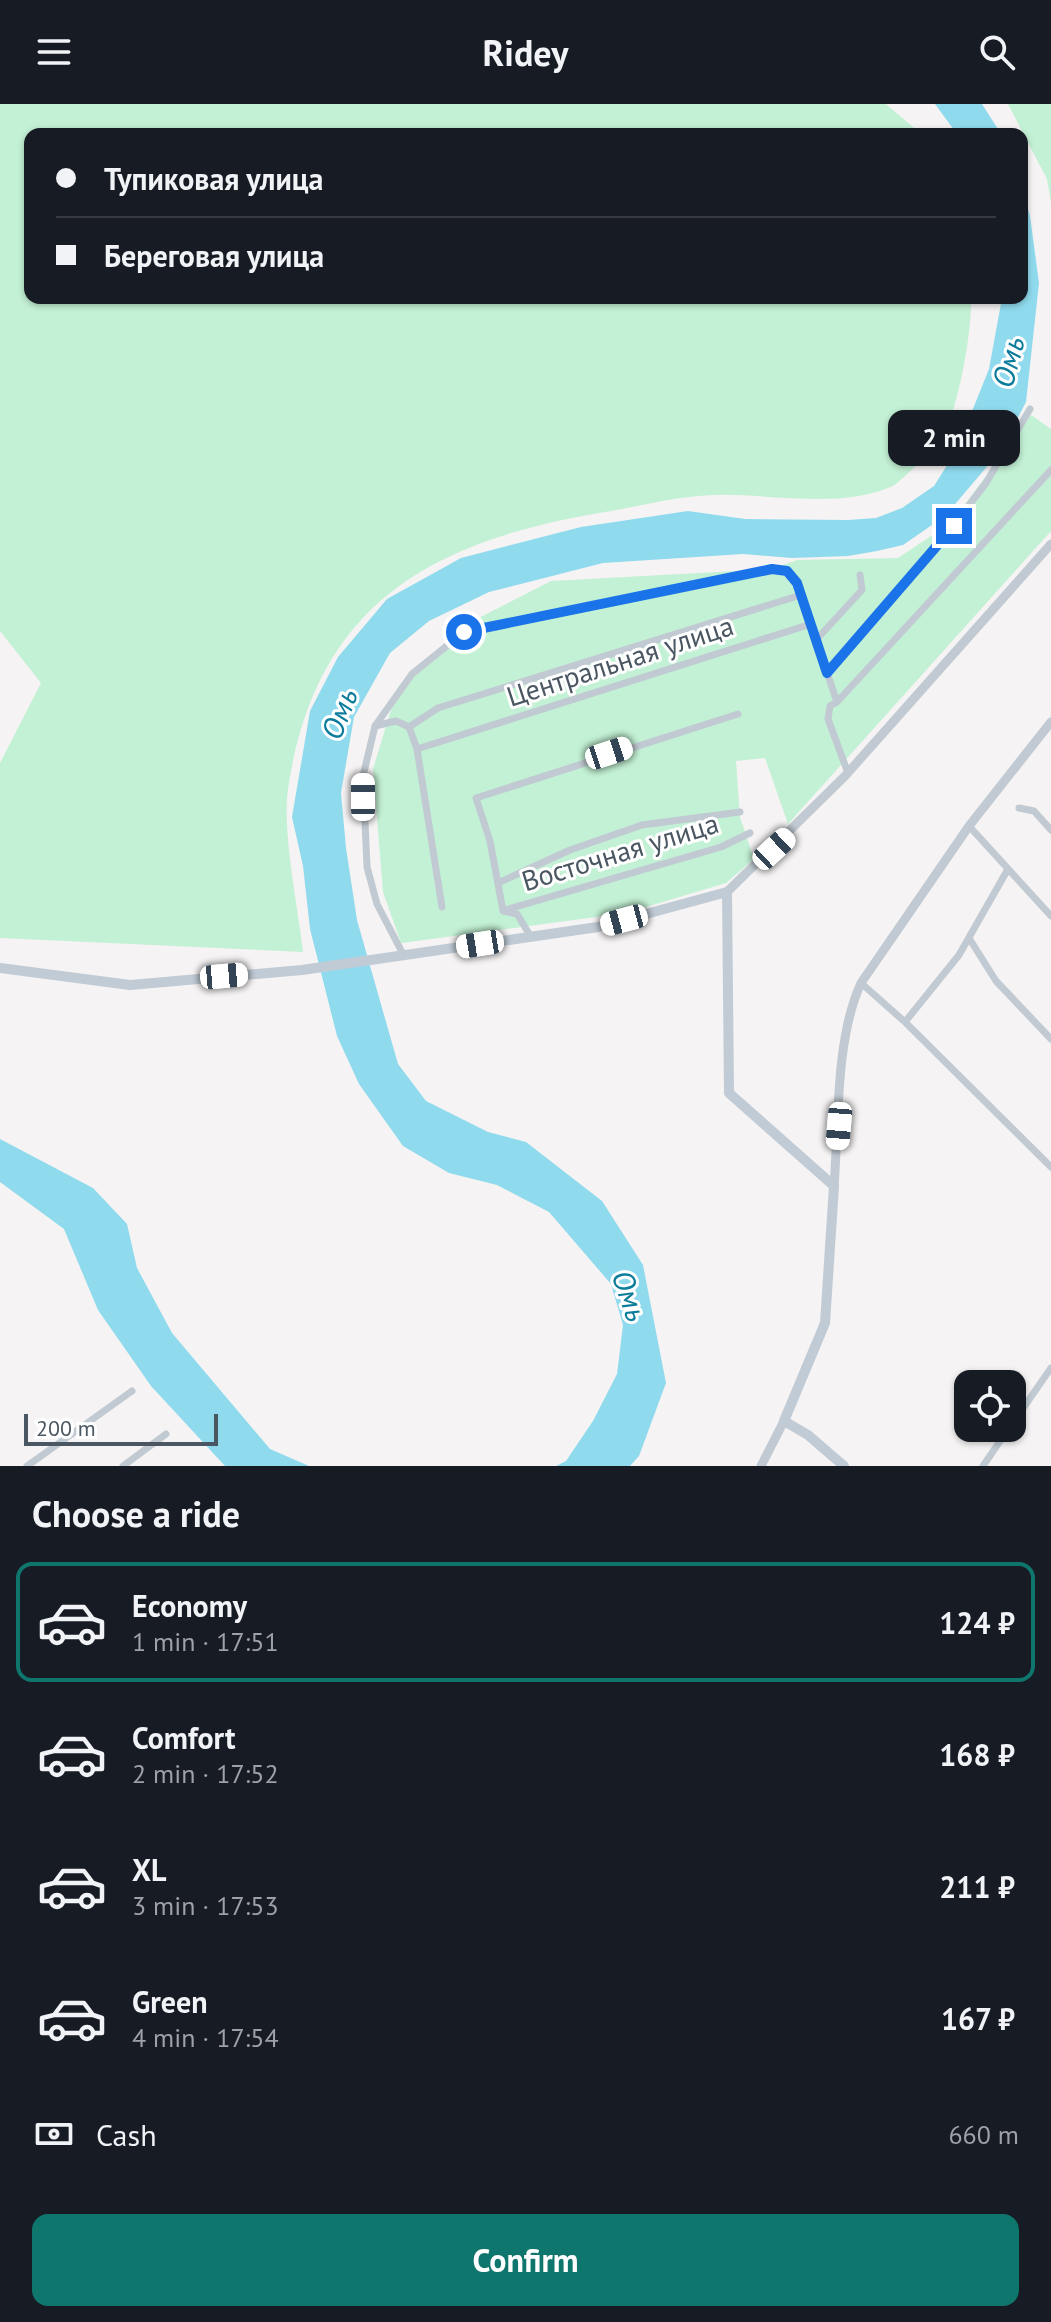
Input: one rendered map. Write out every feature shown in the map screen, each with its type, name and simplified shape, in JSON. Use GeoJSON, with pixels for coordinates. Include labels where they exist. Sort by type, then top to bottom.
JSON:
{"type":"FeatureCollection","features":[{"type":"Feature","properties":{"kind":"main road"},"geometry":{"type":"LineString","coordinates":[[0,968],[130,985],[302,970],[598,927],[727,892],[729,1093],[834,1186],[825,1323],[784,1421],[808,1435],[844,1466]]}},
{"type":"Feature","properties":{"kind":"street"},"geometry":{"type":"LineString","coordinates":[[827,673],[937,547],[986,483],[1030,409]]}},
{"type":"Feature","properties":{"kind":"street"},"geometry":{"type":"LineString","coordinates":[[848,773],[828,719],[830,706],[1051,470]]}},
{"type":"Feature","properties":{"kind":"street"},"geometry":{"type":"LineString","coordinates":[[727,892],[848,773],[1051,544]]}},
{"type":"Feature","properties":{"kind":"street"},"geometry":{"type":"LineString","coordinates":[[402,956],[377,904],[367,867],[363,776],[375,726],[412,674],[464,632],[772,569],[787,571],[797,583],[837,702]]}},
{"type":"Feature","properties":{"kind":"street"},"geometry":{"type":"LineString","coordinates":[[816,640],[862,590],[860,575]]}},
{"type":"Feature","properties":{"kind":"street"},"geometry":{"type":"LineString","coordinates":[[409,727],[438,708],[801,595]]}},
{"type":"Feature","properties":{"kind":"street","name":"Центральная улица"},"geometry":{"type":"LineString","coordinates":[[417,749],[811,624]]}},
{"type":"Feature","properties":{"kind":"street"},"geometry":{"type":"LineString","coordinates":[[531,937],[517,914],[503,911],[490,841],[476,798],[738,714]]}},
{"type":"Feature","properties":{"kind":"street"},"geometry":{"type":"LineString","coordinates":[[375,726],[396,721],[409,727],[417,749],[442,907]]}},
{"type":"Feature","properties":{"kind":"street"},"geometry":{"type":"LineString","coordinates":[[834,1186],[846,1036],[850,1007],[861,983],[969,826],[1051,722]]}},
{"type":"Feature","properties":{"kind":"street"},"geometry":{"type":"LineString","coordinates":[[1019,808],[1034,811],[1051,830]]}},
{"type":"Feature","properties":{"kind":"street"},"geometry":{"type":"LineString","coordinates":[[498,883],[548,863],[570,850],[642,825],[740,812]]}},
{"type":"Feature","properties":{"kind":"street"},"geometry":{"type":"LineString","coordinates":[[969,826],[1051,916]]}},
{"type":"Feature","properties":{"kind":"street","name":"Восточная улица"},"geometry":{"type":"LineString","coordinates":[[503,911],[721,847],[750,833]]}},
{"type":"Feature","properties":{"kind":"street"},"geometry":{"type":"LineString","coordinates":[[905,1022],[969,938],[1008,869]]}},
{"type":"Feature","properties":{"kind":"street"},"geometry":{"type":"LineString","coordinates":[[969,938],[996,981],[1051,1039]]}},
{"type":"Feature","properties":{"kind":"street"},"geometry":{"type":"LineString","coordinates":[[861,983],[905,1022],[1051,1167]]}},
{"type":"Feature","properties":{"kind":"street"},"geometry":{"type":"LineString","coordinates":[[1026,1403],[1051,1368]]}},
{"type":"Feature","properties":{"kind":"street"},"geometry":{"type":"LineString","coordinates":[[27,1466],[132,1391]]}},
{"type":"Feature","properties":{"kind":"street"},"geometry":{"type":"LineString","coordinates":[[761,1466],[784,1421]]}},
{"type":"Feature","properties":{"kind":"street"},"geometry":{"type":"LineString","coordinates":[[123,1466],[166,1434]]}},
{"type":"Feature","properties":{"kind":"street"},"geometry":{"type":"LineString","coordinates":[[983,1466],[999,1442]]}},
{"type":"Feature","properties":{"kind":"green space"},"geometry":{"type":"Polygon","coordinates":[[[0,104],[886,104],[914,128],[24,128],[24,304],[971,304],[964,368],[950,421],[941,439],[893,486],[872,493],[827,499],[700,496],[548,523],[491,540],[440,561],[395,589],[357,625],[326,669],[303,724],[288,789],[287,827],[303,952],[0,938],[0,763],[41,683],[0,631],[0,104]]]}},
{"type":"Feature","properties":{"kind":"green space"},"geometry":{"type":"Polygon","coordinates":[[[1008,104],[1051,104],[1051,203],[1047,179],[1028,142],[1028,128],[1020,128],[1008,104]]]}},
{"type":"Feature","properties":{"kind":"green space"},"geometry":{"type":"Polygon","coordinates":[[[1031,415],[1051,429],[1051,531],[788,824],[765,758],[736,761],[740,817],[754,859],[726,883],[626,913],[401,943],[383,892],[373,769],[398,687],[467,624],[551,581],[772,569],[797,560],[898,558],[952,522],[1031,415]]]}},
{"type":"Feature","properties":{"kind":"water"},"geometry":{"type":"Polygon","coordinates":[[[935,104],[982,104],[997,128],[953,128],[935,104]]]}},
{"type":"Feature","properties":{"kind":"water","name":"Омь"},"geometry":{"type":"Polygon","coordinates":[[[1028,209],[1039,283],[1026,402],[1001,450],[945,516],[903,545],[848,556],[792,558],[743,554],[603,563],[489,592],[429,621],[390,653],[354,717],[341,793],[346,848],[357,920],[398,1064],[426,1101],[488,1132],[526,1142],[602,1201],[643,1265],[666,1383],[639,1456],[630,1466],[556,1466],[566,1461],[593,1421],[617,1374],[623,1325],[611,1284],[549,1212],[497,1185],[449,1173],[403,1146],[359,1084],[337,1036],[310,929],[303,866],[292,817],[310,711],[338,657],[387,599],[461,558],[581,527],[688,511],[745,519],[848,520],[876,518],[902,508],[934,486],[956,451],[989,369],[1001,304],[1028,304],[1028,209]]]}},
{"type":"Feature","properties":{"kind":"water"},"geometry":{"type":"Polygon","coordinates":[[[0,1139],[93,1188],[127,1224],[137,1268],[172,1333],[270,1449],[309,1466],[225,1466],[151,1386],[98,1310],[64,1229],[0,1182],[0,1139]]]}},
{"type":"Feature","properties":{"kind":"route"},"geometry":{"type":"LineString","coordinates":[[464,632],[772,569],[787,571],[797,583],[827,673],[954,526]]}}]}
